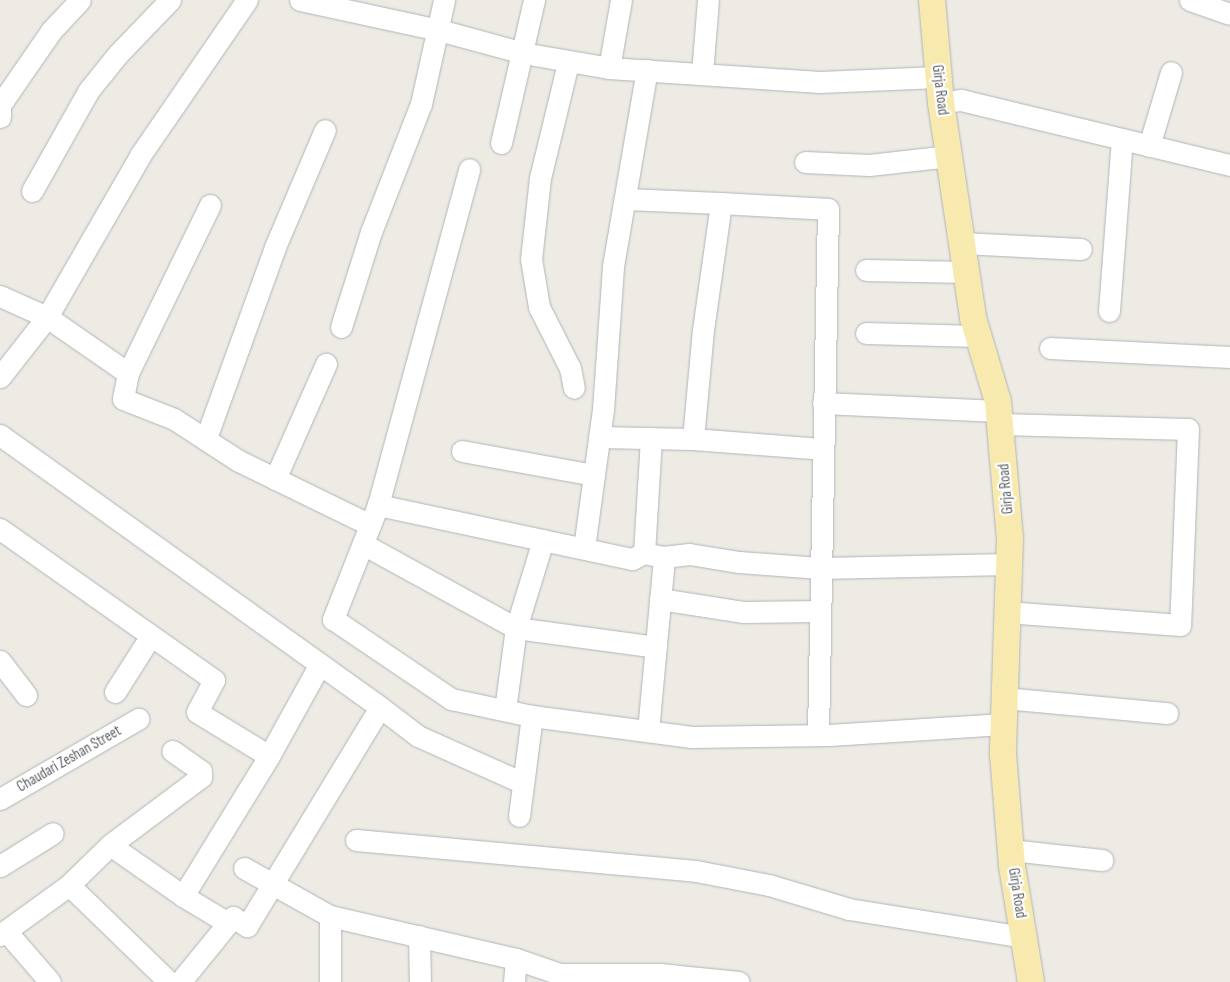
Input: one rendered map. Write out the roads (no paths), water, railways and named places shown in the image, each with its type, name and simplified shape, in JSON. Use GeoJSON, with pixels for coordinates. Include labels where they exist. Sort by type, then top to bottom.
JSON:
{"type":"FeatureCollection","features":[{"type":"Feature","properties":{"kind":"main road","name":"Girja Road"},"geometry":{"type":"LineString","coordinates":[[932,0],[941,103],[966,272],[978,336],[999,417],[1010,538],[1003,724],[1011,850],[1031,982]]}},
{"type":"Feature","properties":{"kind":"street"},"geometry":{"type":"LineString","coordinates":[[0,117],[0,105],[51,31],[80,0]]}},
{"type":"Feature","properties":{"kind":"street"},"geometry":{"type":"LineString","coordinates":[[32,191],[89,90],[118,54],[170,0]]}},
{"type":"Feature","properties":{"kind":"street"},"geometry":{"type":"LineString","coordinates":[[0,377],[47,317],[141,154],[247,0]]}},
{"type":"Feature","properties":{"kind":"street"},"geometry":{"type":"LineString","coordinates":[[300,0],[357,6],[522,53],[568,63],[609,68],[820,82],[938,77]]}},
{"type":"Feature","properties":{"kind":"street"},"geometry":{"type":"LineString","coordinates":[[341,327],[371,232],[421,104],[439,30],[444,0]]}},
{"type":"Feature","properties":{"kind":"street"},"geometry":{"type":"LineString","coordinates":[[501,143],[534,0]]}},
{"type":"Feature","properties":{"kind":"street"},"geometry":{"type":"LineString","coordinates":[[609,68],[620,0]]}},
{"type":"Feature","properties":{"kind":"street"},"geometry":{"type":"LineString","coordinates":[[702,74],[708,0]]}},
{"type":"Feature","properties":{"kind":"street"},"geometry":{"type":"LineString","coordinates":[[1190,0],[1230,14]]}},
{"type":"Feature","properties":{"kind":"street"},"geometry":{"type":"LineString","coordinates":[[568,63],[540,178],[531,259],[539,307],[570,368],[574,388]]}},
{"type":"Feature","properties":{"kind":"street"},"geometry":{"type":"LineString","coordinates":[[584,548],[599,437],[613,266],[647,70]]}},
{"type":"Feature","properties":{"kind":"street"},"geometry":{"type":"LineString","coordinates":[[1149,146],[1171,72]]}},
{"type":"Feature","properties":{"kind":"street"},"geometry":{"type":"LineString","coordinates":[[941,103],[961,100],[1230,166]]}},
{"type":"Feature","properties":{"kind":"street"},"geometry":{"type":"LineString","coordinates":[[206,438],[275,247],[325,130]]}},
{"type":"Feature","properties":{"kind":"street"},"geometry":{"type":"LineString","coordinates":[[1109,311],[1122,139]]}},
{"type":"Feature","properties":{"kind":"street"},"geometry":{"type":"LineString","coordinates":[[805,162],[869,164],[949,156]]}},
{"type":"Feature","properties":{"kind":"street"},"geometry":{"type":"LineString","coordinates":[[469,169],[378,505],[333,619],[451,699],[532,716],[692,737],[818,735],[1003,724]]}},
{"type":"Feature","properties":{"kind":"street"},"geometry":{"type":"LineString","coordinates":[[625,199],[828,209],[822,404],[818,735]]}},
{"type":"Feature","properties":{"kind":"street"},"geometry":{"type":"LineString","coordinates":[[693,439],[703,330],[721,203]]}},
{"type":"Feature","properties":{"kind":"street"},"geometry":{"type":"LineString","coordinates":[[210,205],[128,373],[123,399],[174,418],[239,460],[276,479],[516,628],[656,647]]}},
{"type":"Feature","properties":{"kind":"street"},"geometry":{"type":"LineString","coordinates":[[962,243],[1082,249]]}},
{"type":"Feature","properties":{"kind":"street"},"geometry":{"type":"LineString","coordinates":[[866,270],[966,272]]}},
{"type":"Feature","properties":{"kind":"street"},"geometry":{"type":"LineString","coordinates":[[0,296],[47,317],[128,373]]}},
{"type":"Feature","properties":{"kind":"street"},"geometry":{"type":"LineString","coordinates":[[866,333],[978,336]]}},
{"type":"Feature","properties":{"kind":"street"},"geometry":{"type":"LineString","coordinates":[[1050,348],[1230,357]]}},
{"type":"Feature","properties":{"kind":"street"},"geometry":{"type":"LineString","coordinates":[[276,479],[326,364]]}},
{"type":"Feature","properties":{"kind":"street"},"geometry":{"type":"LineString","coordinates":[[822,404],[1188,429],[1180,625],[1006,612]]}},
{"type":"Feature","properties":{"kind":"street"},"geometry":{"type":"LineString","coordinates":[[0,435],[418,736],[524,783]]}},
{"type":"Feature","properties":{"kind":"street"},"geometry":{"type":"LineString","coordinates":[[599,437],[693,439],[822,450]]}},
{"type":"Feature","properties":{"kind":"street"},"geometry":{"type":"LineString","coordinates":[[648,731],[660,599],[654,555],[651,438]]}},
{"type":"Feature","properties":{"kind":"street"},"geometry":{"type":"LineString","coordinates":[[462,451],[594,475]]}},
{"type":"Feature","properties":{"kind":"street"},"geometry":{"type":"LineString","coordinates":[[378,505],[632,558],[689,554],[739,562],[820,568],[1009,564]]}},
{"type":"Feature","properties":{"kind":"street"},"geometry":{"type":"LineString","coordinates":[[0,529],[150,637],[214,680],[197,712],[268,756]]}},
{"type":"Feature","properties":{"kind":"street"},"geometry":{"type":"LineString","coordinates":[[505,710],[516,628],[543,540]]}},
{"type":"Feature","properties":{"kind":"street"},"geometry":{"type":"LineString","coordinates":[[660,599],[744,612],[820,611]]}},
{"type":"Feature","properties":{"kind":"street"},"geometry":{"type":"LineString","coordinates":[[114,692],[150,637]]}},
{"type":"Feature","properties":{"kind":"street"},"geometry":{"type":"LineString","coordinates":[[0,661],[26,695]]}},
{"type":"Feature","properties":{"kind":"street"},"geometry":{"type":"LineString","coordinates":[[183,896],[268,756],[320,664]]}},
{"type":"Feature","properties":{"kind":"street"},"geometry":{"type":"LineString","coordinates":[[1004,698],[1167,713]]}},
{"type":"Feature","properties":{"kind":"street"},"geometry":{"type":"LineString","coordinates":[[180,982],[233,917],[247,926],[380,707]]}},
{"type":"Feature","properties":{"kind":"street"},"geometry":{"type":"LineString","coordinates":[[519,816],[532,716]]}},
{"type":"Feature","properties":{"kind":"street","name":"Chaudari Zeshan Street"},"geometry":{"type":"LineString","coordinates":[[0,799],[138,719]]}},
{"type":"Feature","properties":{"kind":"street"},"geometry":{"type":"LineString","coordinates":[[50,982],[3,933],[69,885],[110,845],[201,777],[201,771],[172,751]]}},
{"type":"Feature","properties":{"kind":"street"},"geometry":{"type":"LineString","coordinates":[[0,866],[53,834]]}},
{"type":"Feature","properties":{"kind":"street"},"geometry":{"type":"LineString","coordinates":[[356,840],[696,871],[769,885],[849,909],[1024,937]]}},
{"type":"Feature","properties":{"kind":"street"},"geometry":{"type":"LineString","coordinates":[[110,845],[183,896],[228,923]]}},
{"type":"Feature","properties":{"kind":"street"},"geometry":{"type":"LineString","coordinates":[[1011,850],[1102,860]]}},
{"type":"Feature","properties":{"kind":"street"},"geometry":{"type":"LineString","coordinates":[[244,868],[330,916],[516,959],[560,974],[660,974],[739,982]]}},
{"type":"Feature","properties":{"kind":"street"},"geometry":{"type":"LineString","coordinates":[[69,885],[169,982]]}},
{"type":"Feature","properties":{"kind":"street"},"geometry":{"type":"LineString","coordinates":[[330,916],[330,982]]}},
{"type":"Feature","properties":{"kind":"street"},"geometry":{"type":"LineString","coordinates":[[419,936],[420,982]]}},
{"type":"Feature","properties":{"kind":"street"},"geometry":{"type":"LineString","coordinates":[[514,982],[516,959]]}}]}
